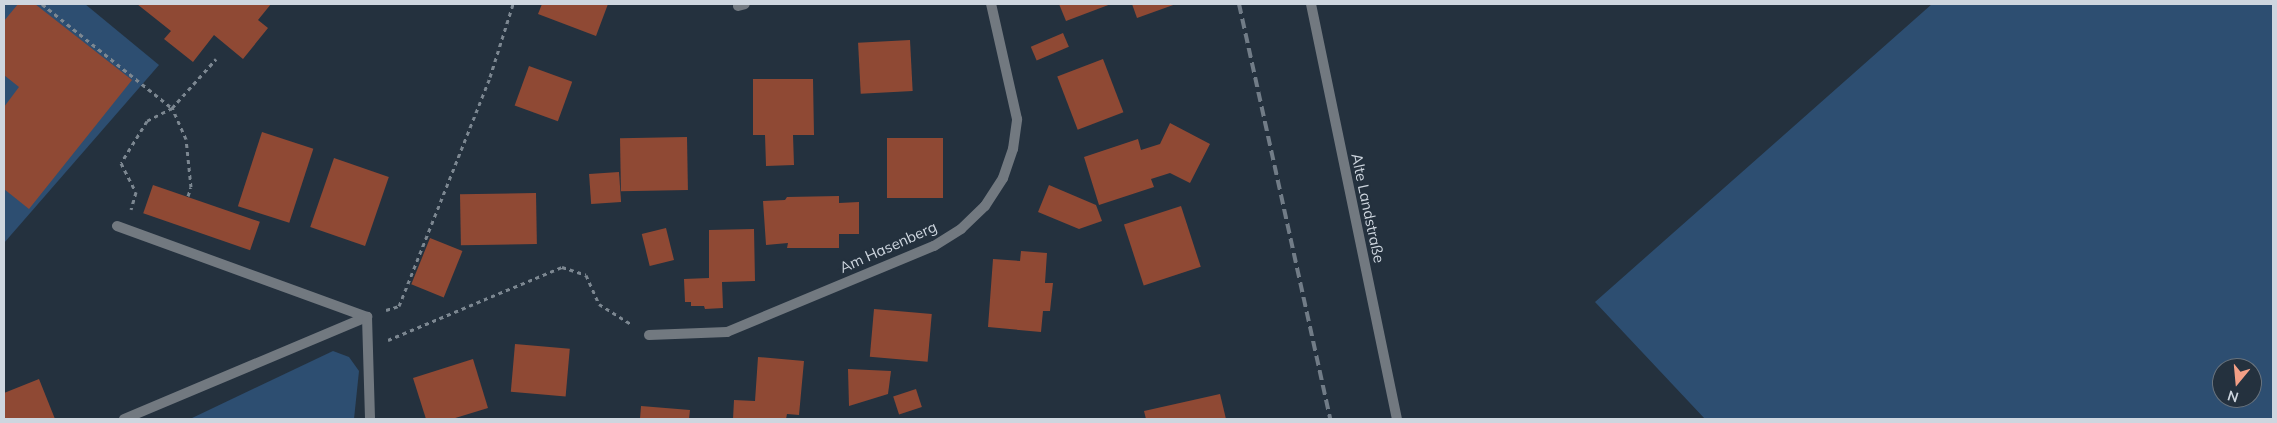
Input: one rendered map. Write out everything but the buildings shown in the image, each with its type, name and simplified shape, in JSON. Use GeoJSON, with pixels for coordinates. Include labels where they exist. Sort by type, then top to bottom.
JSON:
{"type":"FeatureCollection","features":[{"type":"Feature","properties":{"kind":"street","name":"Am Hasenberg"},"geometry":{"type":"LineString","coordinates":[[649,335],[726,332],[934,246],[961,229],[984,206],[1003,178],[1013,150],[1017,119],[991,4]]}},
{"type":"Feature","properties":{"kind":"street","name":"Alte Landstraße"},"geometry":{"type":"LineString","coordinates":[[1311,4],[1397,419]]}},
{"type":"Feature","properties":{"kind":"street"},"geometry":{"type":"LineString","coordinates":[[121,227],[367,316]]}},
{"type":"Feature","properties":{"kind":"street"},"geometry":{"type":"LineString","coordinates":[[367,316],[370,419]]}},
{"type":"Feature","properties":{"kind":"street"},"geometry":{"type":"LineString","coordinates":[[124,419],[367,316]]}},
{"type":"Feature","properties":{"kind":"path"},"geometry":{"type":"LineString","coordinates":[[42,4],[172,108],[186,140],[191,187],[188,196]]}},
{"type":"Feature","properties":{"kind":"path"},"geometry":{"type":"LineString","coordinates":[[367,316],[399,306],[490,77],[513,4]]}},
{"type":"Feature","properties":{"kind":"path"},"geometry":{"type":"LineString","coordinates":[[121,227],[136,192],[121,163],[147,120],[172,108],[216,59]]}},
{"type":"Feature","properties":{"kind":"path"},"geometry":{"type":"LineString","coordinates":[[369,348],[562,267],[586,275],[599,304],[649,335]]}},
{"type":"Feature","properties":{"kind":"shaded area"},"geometry":{"type":"Polygon","coordinates":[[[4,4],[85,4],[159,65],[4,243],[4,4]]]}},
{"type":"Feature","properties":{"kind":"shaded area"},"geometry":{"type":"Polygon","coordinates":[[[1932,4],[2273,4],[2273,419],[1705,419],[1595,302],[1932,4]]]}},
{"type":"Feature","properties":{"kind":"shaded area"},"geometry":{"type":"Polygon","coordinates":[[[333,351],[349,357],[359,371],[354,419],[190,419],[333,351]]]}},
{"type":"Feature","properties":{"kind":"railway"},"geometry":{"type":"LineString","coordinates":[[1239,4],[1330,419]]}}]}
